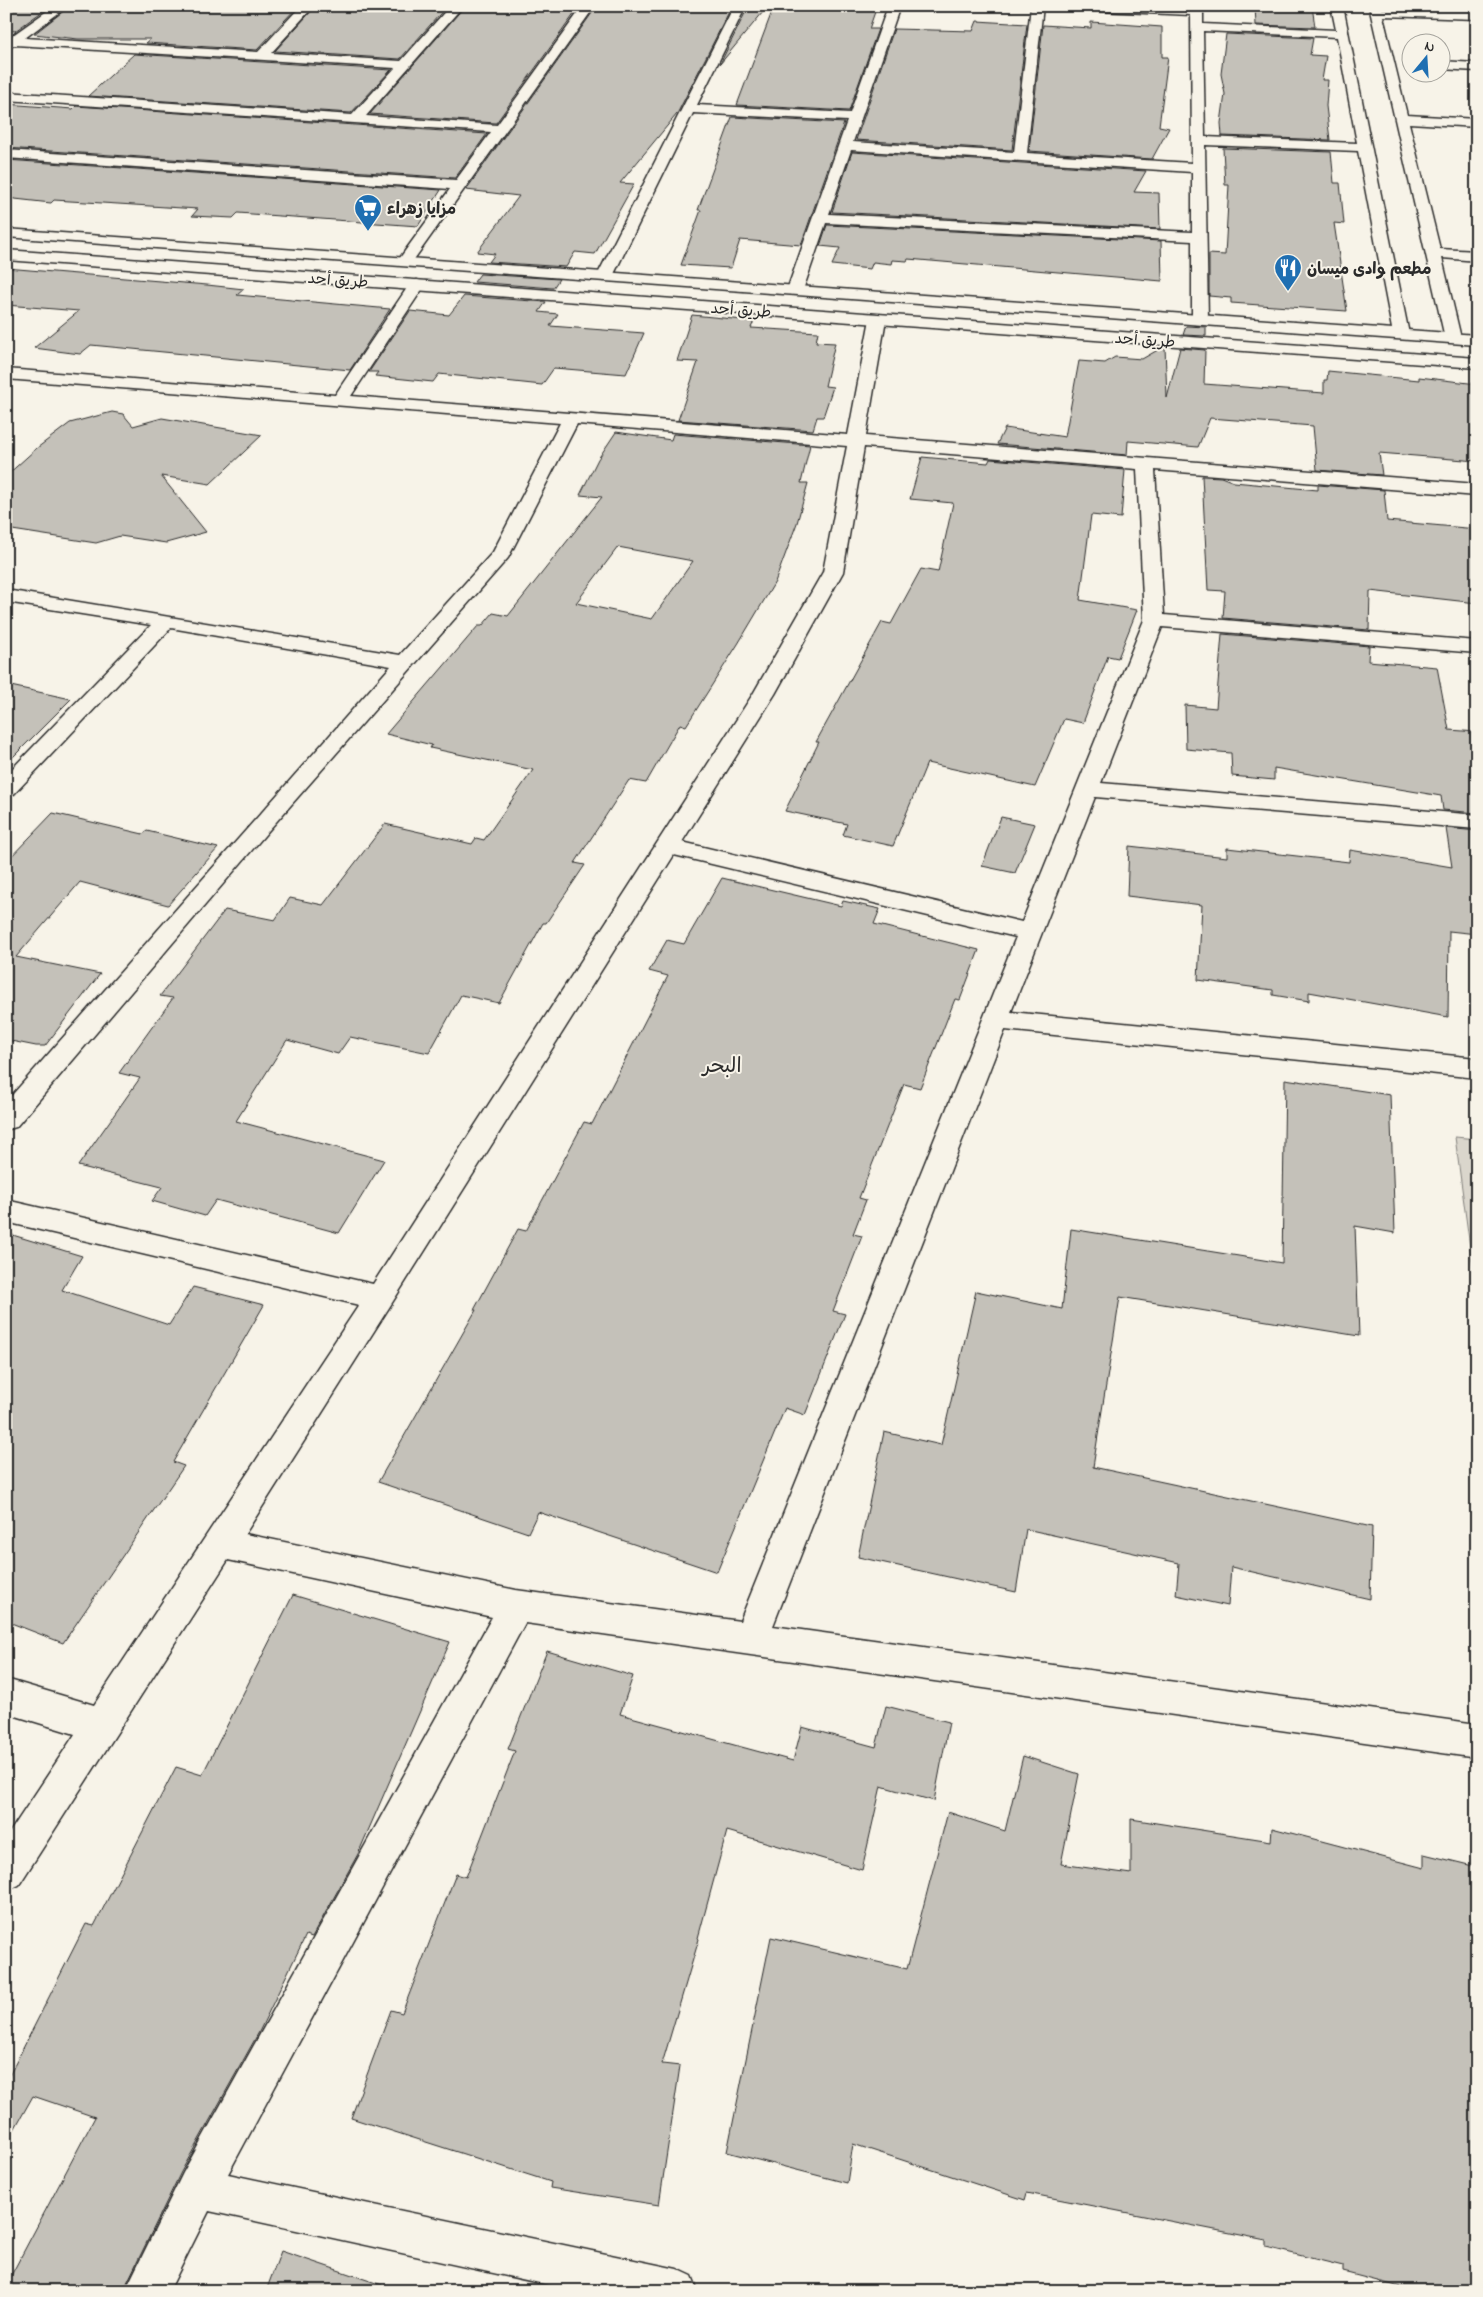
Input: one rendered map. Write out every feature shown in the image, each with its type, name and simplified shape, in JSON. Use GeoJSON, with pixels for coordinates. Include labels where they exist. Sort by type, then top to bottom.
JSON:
{"type":"FeatureCollection","features":[{"type":"Feature","properties":{"kind":"street"},"geometry":{"type":"LineString","coordinates":[[10,43],[62,6]]}},
{"type":"Feature","properties":{"kind":"street"},"geometry":{"type":"LineString","coordinates":[[261,56],[308,6]]}},
{"type":"Feature","properties":{"kind":"street"},"geometry":{"type":"LineString","coordinates":[[356,119],[457,6]]}},
{"type":"Feature","properties":{"kind":"street"},"geometry":{"type":"LineString","coordinates":[[405,262],[589,6]]}},
{"type":"Feature","properties":{"kind":"street"},"geometry":{"type":"LineString","coordinates":[[605,276],[740,6]]}},
{"type":"Feature","properties":{"kind":"street"},"geometry":{"type":"LineString","coordinates":[[796,290],[894,6]]}},
{"type":"Feature","properties":{"kind":"street"},"geometry":{"type":"LineString","coordinates":[[1020,157],[1037,6]]}},
{"type":"Feature","properties":{"kind":"street"},"geometry":{"type":"LineString","coordinates":[[1075,6],[1197,9],[1200,320]]}},
{"type":"Feature","properties":{"kind":"street"},"geometry":{"type":"LineString","coordinates":[[1337,6],[1401,334]]}},
{"type":"Feature","properties":{"kind":"street"},"geometry":{"type":"LineString","coordinates":[[1453,338],[1403,118],[1396,63],[1376,9],[1477,15]]}},
{"type":"Feature","properties":{"kind":"street"},"geometry":{"type":"LineString","coordinates":[[1197,27],[1343,34]]}},
{"type":"Feature","properties":{"kind":"street"},"geometry":{"type":"LineString","coordinates":[[10,43],[405,65]]}},
{"type":"Feature","properties":{"kind":"street"},"geometry":{"type":"LineString","coordinates":[[1450,66],[1477,67]]}},
{"type":"Feature","properties":{"kind":"street"},"geometry":{"type":"LineString","coordinates":[[6,96],[502,129]]}},
{"type":"Feature","properties":{"kind":"street"},"geometry":{"type":"LineString","coordinates":[[689,109],[856,117]]}},
{"type":"Feature","properties":{"kind":"street"},"geometry":{"type":"LineString","coordinates":[[1403,118],[1477,123]]}},
{"type":"Feature","properties":{"kind":"street"},"geometry":{"type":"LineString","coordinates":[[1198,141],[1365,147]]}},
{"type":"Feature","properties":{"kind":"street"},"geometry":{"type":"LineString","coordinates":[[845,146],[1198,168]]}},
{"type":"Feature","properties":{"kind":"street"},"geometry":{"type":"LineString","coordinates":[[6,154],[460,185]]}},
{"type":"Feature","properties":{"kind":"street"},"geometry":{"type":"LineString","coordinates":[[820,218],[1199,237]]}},
{"type":"Feature","properties":{"kind":"street","name":"طريق أحد"},"geometry":{"type":"LineString","coordinates":[[6,233],[1477,340]]}},
{"type":"Feature","properties":{"kind":"street"},"geometry":{"type":"LineString","coordinates":[[1434,253],[1477,256]]}},
{"type":"Feature","properties":{"kind":"street","name":"طريق أحد"},"geometry":{"type":"LineString","coordinates":[[6,255],[1477,364]]}},
{"type":"Feature","properties":{"kind":"street"},"geometry":{"type":"LineString","coordinates":[[340,400],[417,285]]}},
{"type":"Feature","properties":{"kind":"street"},"geometry":{"type":"LineString","coordinates":[[6,1872],[380,1298],[668,846],[764,694],[833,572],[878,319]]}},
{"type":"Feature","properties":{"kind":"street"},"geometry":{"type":"LineString","coordinates":[[7,375],[1477,490]]}},
{"type":"Feature","properties":{"kind":"street"},"geometry":{"type":"LineString","coordinates":[[6,1120],[261,825],[501,554],[571,419]]}},
{"type":"Feature","properties":{"kind":"street"},"geometry":{"type":"LineString","coordinates":[[750,1640],[1154,620],[1146,464]]}},
{"type":"Feature","properties":{"kind":"street"},"geometry":{"type":"LineString","coordinates":[[6,596],[406,662]]}},
{"type":"Feature","properties":{"kind":"street"},"geometry":{"type":"LineString","coordinates":[[1154,620],[1477,647]]}},
{"type":"Feature","properties":{"kind":"street"},"geometry":{"type":"LineString","coordinates":[[6,789],[166,621]]}},
{"type":"Feature","properties":{"kind":"street"},"geometry":{"type":"LineString","coordinates":[[1088,789],[1477,822]]}},
{"type":"Feature","properties":{"kind":"street"},"geometry":{"type":"LineString","coordinates":[[668,846],[1031,932]]}},
{"type":"Feature","properties":{"kind":"street"},"geometry":{"type":"LineString","coordinates":[[996,1020],[1477,1068]]}},
{"type":"Feature","properties":{"kind":"street"},"geometry":{"type":"LineString","coordinates":[[6,1211],[380,1298]]}},
{"type":"Feature","properties":{"kind":"street"},"geometry":{"type":"LineString","coordinates":[[221,1544],[516,1606],[1477,1741]]}},
{"type":"Feature","properties":{"kind":"street"},"geometry":{"type":"LineString","coordinates":[[146,2291],[198,2188],[516,1606]]}},
{"type":"Feature","properties":{"kind":"street"},"geometry":{"type":"LineString","coordinates":[[6,1696],[102,1725]]}},
{"type":"Feature","properties":{"kind":"street"},"geometry":{"type":"LineString","coordinates":[[198,2188],[677,2291]]}},
{"type":"Feature","properties":{"kind":"shaded area"},"geometry":{"type":"Polygon","coordinates":[[[1455,1137],[1477,1139],[1477,1299],[1455,1137]]]}},
{"type":"Feature","properties":{"kind":"building"},"geometry":{"type":"Polygon","coordinates":[[[6,6],[50,6],[15,31],[6,30],[6,6]]]}},
{"type":"Feature","properties":{"kind":"building"},"geometry":{"type":"Polygon","coordinates":[[[70,6],[298,6],[257,50],[146,43],[151,39],[78,39],[34,34],[70,6]]]}},
{"type":"Feature","properties":{"kind":"building"},"geometry":{"type":"Polygon","coordinates":[[[316,6],[447,6],[400,59],[275,51],[316,6]]]}},
{"type":"Feature","properties":{"kind":"building"},"geometry":{"type":"Polygon","coordinates":[[[465,6],[580,6],[496,123],[370,114],[465,6]]]}},
{"type":"Feature","properties":{"kind":"building"},"geometry":{"type":"Polygon","coordinates":[[[597,6],[732,6],[677,114],[620,183],[634,184],[595,254],[575,252],[566,267],[489,262],[495,254],[477,252],[519,196],[466,190],[597,6]]]}},
{"type":"Feature","properties":{"kind":"building"},"geometry":{"type":"Polygon","coordinates":[[[768,6],[720,64],[748,7],[768,6]]]}},
{"type":"Feature","properties":{"kind":"building"},"geometry":{"type":"Polygon","coordinates":[[[796,6],[877,6],[869,29],[878,29],[849,111],[737,105],[773,9],[794,10],[796,6]]]}},
{"type":"Feature","properties":{"kind":"building"},"geometry":{"type":"Polygon","coordinates":[[[1255,6],[1312,6],[1315,27],[1256,25],[1255,6]]]}},
{"type":"Feature","properties":{"kind":"building"},"geometry":{"type":"Polygon","coordinates":[[[977,21],[1027,24],[1012,150],[856,140],[894,29],[973,31],[977,21]]]}},
{"type":"Feature","properties":{"kind":"building"},"geometry":{"type":"Polygon","coordinates":[[[1091,22],[1162,27],[1162,57],[1168,57],[1159,126],[1169,128],[1152,159],[1029,151],[1043,25],[1091,28],[1091,22]]]}},
{"type":"Feature","properties":{"kind":"building"},"geometry":{"type":"Polygon","coordinates":[[[1226,34],[1313,38],[1310,55],[1326,56],[1322,80],[1328,80],[1326,106],[1330,140],[1222,136],[1221,123],[1225,94],[1221,74],[1226,34]]]}},
{"type":"Feature","properties":{"kind":"building"},"geometry":{"type":"Polygon","coordinates":[[[134,54],[391,70],[351,113],[88,96],[134,54]]]}},
{"type":"Feature","properties":{"kind":"building"},"geometry":{"type":"Polygon","coordinates":[[[6,104],[73,109],[76,106],[487,134],[455,178],[6,148],[6,104]]]}},
{"type":"Feature","properties":{"kind":"building"},"geometry":{"type":"Polygon","coordinates":[[[732,117],[844,123],[801,245],[740,240],[731,268],[681,265],[701,210],[698,210],[732,117]]]}},
{"type":"Feature","properties":{"kind":"building"},"geometry":{"type":"Polygon","coordinates":[[[1223,148],[1331,152],[1334,183],[1340,183],[1344,224],[1334,223],[1347,311],[1231,303],[1231,298],[1209,296],[1209,254],[1225,255],[1229,185],[1225,185],[1223,148]]]}},
{"type":"Feature","properties":{"kind":"building"},"geometry":{"type":"Polygon","coordinates":[[[852,152],[1146,171],[1134,192],[1159,193],[1160,229],[832,212],[852,152]]]}},
{"type":"Feature","properties":{"kind":"building"},"geometry":{"type":"Polygon","coordinates":[[[6,160],[441,190],[418,226],[238,213],[233,218],[192,216],[198,209],[54,200],[51,203],[6,198],[6,160]]]}},
{"type":"Feature","properties":{"kind":"building"},"geometry":{"type":"Polygon","coordinates":[[[827,225],[1161,241],[1162,281],[908,259],[907,261],[892,260],[891,264],[873,262],[870,269],[832,265],[840,248],[820,246],[827,225]]]}},
{"type":"Feature","properties":{"kind":"building"},"geometry":{"type":"Polygon","coordinates":[[[6,268],[207,285],[244,289],[237,295],[390,309],[350,370],[91,345],[80,354],[34,348],[79,311],[6,305],[6,268]]]}},
{"type":"Feature","properties":{"kind":"building"},"geometry":{"type":"Polygon","coordinates":[[[480,274],[559,279],[553,288],[474,282],[480,274]]]}},
{"type":"Feature","properties":{"kind":"building"},"geometry":{"type":"Polygon","coordinates":[[[464,296],[546,302],[539,312],[558,314],[550,326],[644,333],[626,374],[554,368],[542,385],[439,374],[433,382],[375,376],[378,372],[369,372],[410,311],[449,315],[464,296]]]}},
{"type":"Feature","properties":{"kind":"building"},"geometry":{"type":"Polygon","coordinates":[[[692,315],[754,321],[751,328],[818,332],[816,342],[835,343],[825,386],[833,387],[823,417],[817,417],[813,430],[678,420],[698,362],[677,361],[692,315]]]}},
{"type":"Feature","properties":{"kind":"building"},"geometry":{"type":"Polygon","coordinates":[[[1186,326],[1206,327],[1206,336],[1183,335],[1186,326]]]}},
{"type":"Feature","properties":{"kind":"building"},"geometry":{"type":"Polygon","coordinates":[[[1165,347],[1167,398],[1180,348],[1205,350],[1204,384],[1324,393],[1324,380],[1327,380],[1328,371],[1419,380],[1419,377],[1477,384],[1477,461],[1379,453],[1382,475],[1317,470],[1313,426],[1210,418],[1198,447],[1128,441],[1127,455],[997,444],[1005,428],[1065,437],[1079,361],[1105,363],[1115,357],[1142,359],[1165,347]]]}},
{"type":"Feature","properties":{"kind":"building"},"geometry":{"type":"Polygon","coordinates":[[[112,412],[123,414],[133,426],[162,418],[262,435],[210,484],[161,476],[206,532],[166,543],[120,536],[96,543],[6,529],[6,476],[37,448],[70,423],[112,412]]]}},
{"type":"Feature","properties":{"kind":"building"},"geometry":{"type":"Polygon","coordinates":[[[616,432],[671,440],[673,434],[810,445],[801,483],[808,483],[797,523],[775,582],[686,726],[680,724],[646,783],[629,780],[575,863],[585,865],[546,923],[543,923],[499,1003],[461,995],[429,1053],[350,1037],[338,1054],[287,1040],[236,1121],[384,1160],[339,1233],[216,1200],[205,1216],[152,1201],[162,1187],[78,1166],[140,1078],[119,1073],[173,998],[160,996],[225,910],[275,920],[290,898],[323,905],[385,824],[472,844],[476,838],[484,840],[533,770],[430,748],[432,745],[386,734],[478,626],[482,626],[493,613],[508,616],[602,497],[580,495],[598,459],[616,432]],[[618,547],[576,603],[652,619],[693,561],[618,547]]]}},
{"type":"Feature","properties":{"kind":"building"},"geometry":{"type":"Polygon","coordinates":[[[922,457],[988,463],[990,459],[1125,470],[1121,518],[1091,515],[1080,600],[1137,610],[1118,658],[1108,656],[1083,723],[1064,719],[1035,787],[927,763],[893,846],[843,835],[847,824],[785,811],[819,742],[816,742],[882,622],[891,624],[921,569],[938,572],[953,503],[910,499],[922,457]]]}},
{"type":"Feature","properties":{"kind":"building"},"geometry":{"type":"Polygon","coordinates":[[[1202,476],[1221,477],[1234,482],[1318,490],[1318,485],[1384,490],[1387,521],[1477,529],[1477,603],[1370,591],[1369,630],[1223,618],[1225,591],[1208,590],[1202,476]]]}},
{"type":"Feature","properties":{"kind":"building"},"geometry":{"type":"Polygon","coordinates":[[[1222,634],[1369,646],[1368,661],[1437,667],[1449,730],[1477,732],[1477,813],[1443,810],[1441,796],[1274,768],[1274,780],[1232,776],[1231,753],[1186,749],[1185,705],[1216,708],[1222,634]]]}},
{"type":"Feature","properties":{"kind":"building"},"geometry":{"type":"Polygon","coordinates":[[[6,685],[71,699],[6,764],[6,685]]]}},
{"type":"Feature","properties":{"kind":"building"},"geometry":{"type":"Polygon","coordinates":[[[53,813],[143,834],[147,831],[218,848],[168,905],[80,882],[16,957],[100,974],[45,1046],[36,1046],[6,1040],[6,862],[53,813]]]}},
{"type":"Feature","properties":{"kind":"building"},"geometry":{"type":"Polygon","coordinates":[[[1001,817],[1035,824],[1015,873],[982,866],[1001,817]]]}},
{"type":"Feature","properties":{"kind":"building"},"geometry":{"type":"Polygon","coordinates":[[[1446,828],[1477,831],[1477,934],[1449,931],[1448,1017],[1309,992],[1309,1001],[1273,995],[1273,990],[1198,980],[1202,905],[1127,896],[1129,846],[1227,857],[1227,848],[1349,862],[1350,850],[1452,867],[1446,828]]]}},
{"type":"Feature","properties":{"kind":"building"},"geometry":{"type":"Polygon","coordinates":[[[722,878],[841,906],[843,901],[880,909],[874,924],[979,950],[960,1000],[955,999],[920,1088],[904,1084],[859,1198],[866,1200],[853,1234],[862,1236],[833,1311],[845,1314],[805,1415],[785,1408],[717,1572],[538,1512],[528,1533],[378,1482],[476,1310],[474,1310],[518,1229],[526,1231],[584,1122],[592,1124],[668,976],[649,971],[667,940],[684,944],[722,878]]]}},
{"type":"Feature","properties":{"kind":"building"},"geometry":{"type":"Polygon","coordinates":[[[1285,1079],[1390,1095],[1395,1233],[1355,1226],[1359,1336],[1120,1297],[1093,1467],[1372,1527],[1370,1599],[1231,1567],[1228,1606],[1176,1595],[1179,1563],[1026,1529],[1016,1592],[858,1557],[884,1432],[941,1445],[976,1291],[1062,1309],[1071,1229],[1282,1263],[1285,1079]]]}},
{"type":"Feature","properties":{"kind":"building"},"geometry":{"type":"Polygon","coordinates":[[[6,1233],[82,1256],[62,1290],[169,1325],[193,1287],[264,1305],[173,1462],[184,1466],[63,1643],[6,1621],[6,1233]]]}},
{"type":"Feature","properties":{"kind":"building"},"geometry":{"type":"Polygon","coordinates":[[[293,1595],[450,1642],[358,1854],[312,1937],[306,1935],[259,2032],[181,2172],[123,2291],[6,2291],[6,2285],[95,2117],[33,2096],[6,2144],[6,2082],[86,1924],[94,1926],[176,1767],[202,1775],[293,1595]]]}},
{"type":"Feature","properties":{"kind":"building"},"geometry":{"type":"Polygon","coordinates":[[[547,1651],[633,1676],[620,1714],[793,1761],[802,1727],[876,1747],[886,1706],[949,1722],[934,1801],[881,1786],[862,1870],[727,1831],[699,1939],[662,2064],[680,2066],[659,2205],[550,2188],[551,2182],[351,2118],[391,2010],[402,2013],[456,1874],[466,1877],[515,1751],[508,1749],[547,1651]]]}},
{"type":"Feature","properties":{"kind":"building"},"geometry":{"type":"Polygon","coordinates":[[[1023,1756],[1079,1774],[1061,1864],[1131,1874],[1131,1819],[1271,1841],[1272,1828],[1424,1868],[1424,1854],[1477,1867],[1477,2291],[1416,2291],[1343,2272],[1343,2266],[1266,2247],[1266,2240],[1027,2193],[1025,2200],[853,2144],[847,2183],[727,2152],[771,1937],[907,1969],[948,1812],[1005,1831],[1023,1756]]]}},
{"type":"Feature","properties":{"kind":"building"},"geometry":{"type":"Polygon","coordinates":[[[281,2251],[382,2285],[381,2291],[266,2291],[281,2251]]]}},
{"type":"Feature","properties":{"kind":"place","name":"مزايا زهراء"},"geometry":{"type":"Point","coordinates":[368,232]}},
{"type":"Feature","properties":{"kind":"place","name":"مطعم وادى ميسان"},"geometry":{"type":"Point","coordinates":[1288,292]}},
{"type":"Feature","properties":{"kind":"district","name":"البحر"},"geometry":{"type":"Point","coordinates":[722,1065]}}]}
